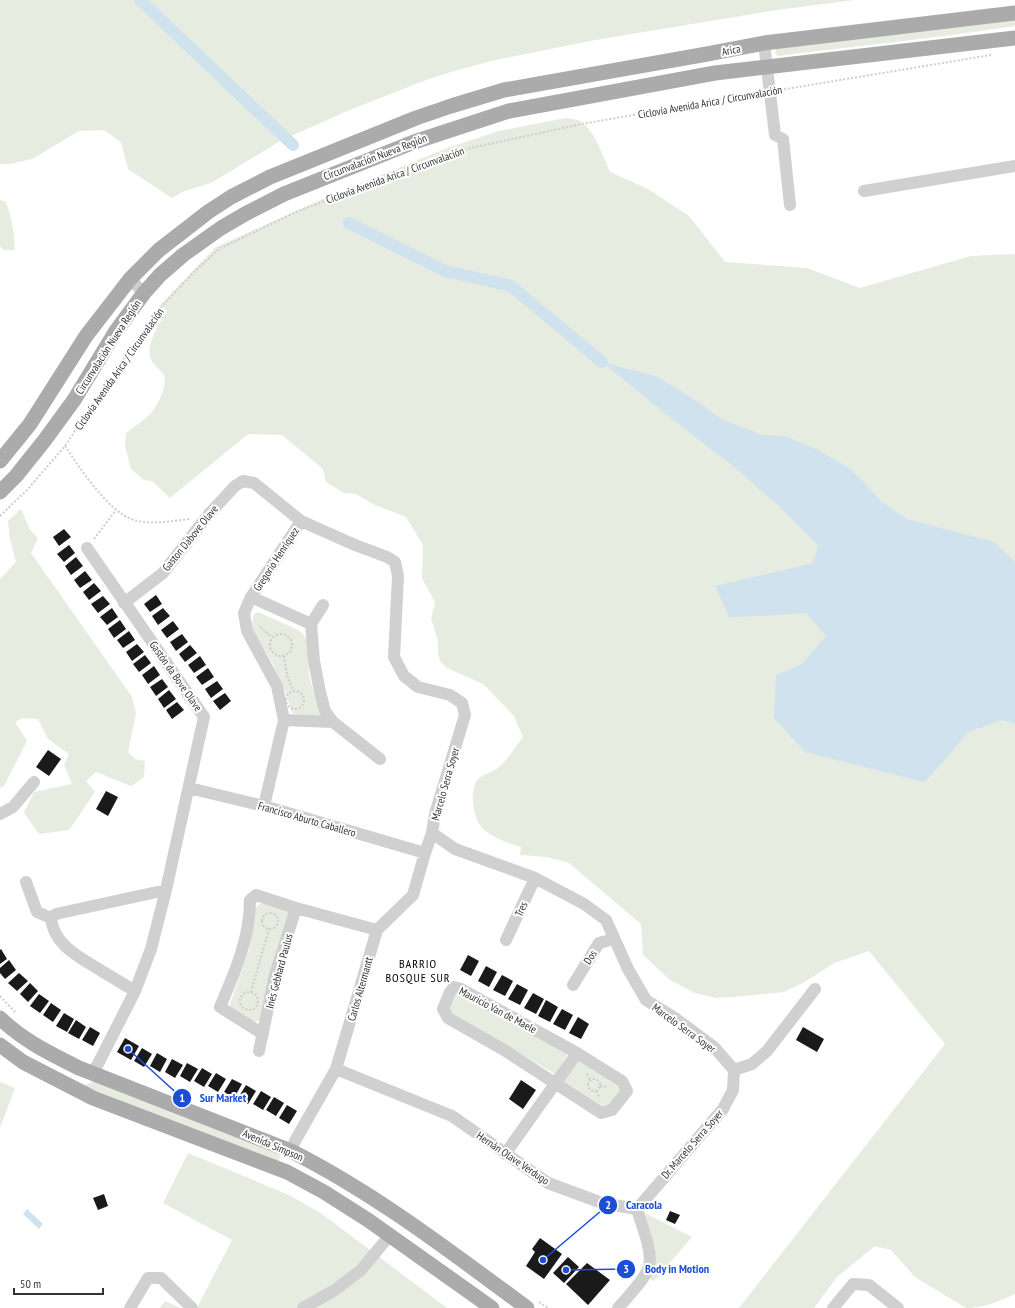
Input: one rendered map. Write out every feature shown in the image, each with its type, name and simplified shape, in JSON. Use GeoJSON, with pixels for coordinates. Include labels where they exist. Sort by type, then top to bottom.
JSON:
{"type":"FeatureCollection","features":[{"type":"Feature","properties":{"kind":"main road","name":"Arica"},"geometry":{"type":"LineString","coordinates":[[451,106],[504,90],[764,43],[1015,12]]}},
{"type":"Feature","properties":{"kind":"main road","name":"Arica"},"geometry":{"type":"LineString","coordinates":[[454,127],[508,111],[715,73],[1015,38]]}},
{"type":"Feature","properties":{"kind":"main road","name":"Circunvalación Nueva Región"},"geometry":{"type":"LineString","coordinates":[[0,461],[30,424],[86,336],[130,279],[160,250],[208,212],[231,196],[270,177],[416,118],[451,106]]}},
{"type":"Feature","properties":{"kind":"main road","name":"Circunvalación Nueva Región"},"geometry":{"type":"LineString","coordinates":[[0,492],[16,476],[74,400],[116,331],[144,293],[160,275],[183,255],[245,214],[284,194],[331,174],[454,127]]}},
{"type":"Feature","properties":{"kind":"main road","name":"Avenida Simpson"},"geometry":{"type":"LineString","coordinates":[[0,1018],[10,1027],[50,1054],[92,1073],[291,1152],[323,1168],[357,1188],[417,1228],[527,1308]]}},
{"type":"Feature","properties":{"kind":"main road","name":"Avenida Simpson"},"geometry":{"type":"LineString","coordinates":[[2,1047],[23,1062],[93,1098],[287,1172],[324,1192],[390,1235],[492,1308]]}},
{"type":"Feature","properties":{"kind":"main road"},"geometry":{"type":"LineString","coordinates":[[2,1047],[25,1055],[73,1081],[80,1083],[92,1073]]}},
{"type":"Feature","properties":{"kind":"main road"},"geometry":{"type":"LineString","coordinates":[[287,1172],[284,1169],[284,1165],[291,1152]]}},
{"type":"Feature","properties":{"kind":"street"},"geometry":{"type":"LineString","coordinates":[[764,43],[775,135],[783,139],[790,205]]}},
{"type":"Feature","properties":{"kind":"street"},"geometry":{"type":"LineString","coordinates":[[864,190],[1015,166]]}},
{"type":"Feature","properties":{"kind":"street"},"geometry":{"type":"LineString","coordinates":[[130,279],[144,293]]}},
{"type":"Feature","properties":{"kind":"street","name":"Marcelo Serra Soyer"},"geometry":{"type":"LineString","coordinates":[[235,486],[243,481],[254,483],[301,521],[387,557],[395,562],[398,576],[394,657],[404,676],[418,687],[450,695],[462,703],[465,715],[435,814],[432,833],[455,849],[535,878],[584,904],[606,920],[628,969],[646,1000],[675,1018],[714,1047],[734,1070]]}},
{"type":"Feature","properties":{"kind":"street","name":"Gaston Dabove Olave"},"geometry":{"type":"LineString","coordinates":[[124,603],[163,573],[209,514],[235,486]]}},
{"type":"Feature","properties":{"kind":"street","name":"Gregorio Henríquez"},"geometry":{"type":"LineString","coordinates":[[264,806],[284,720],[277,686],[247,631],[244,613],[251,597],[301,521]]}},
{"type":"Feature","properties":{"kind":"street","name":"Gastón da Bove Olave"},"geometry":{"type":"LineString","coordinates":[[87,548],[204,717],[166,890],[151,949],[135,991],[92,1073]]}},
{"type":"Feature","properties":{"kind":"street","name":"Gregorio Henríquez"},"geometry":{"type":"LineString","coordinates":[[251,597],[311,624]]}},
{"type":"Feature","properties":{"kind":"street"},"geometry":{"type":"LineString","coordinates":[[323,605],[311,624],[314,661],[320,692],[326,711],[333,722],[380,759]]}},
{"type":"Feature","properties":{"kind":"street"},"geometry":{"type":"LineString","coordinates":[[284,720],[333,722]]}},
{"type":"Feature","properties":{"kind":"street"},"geometry":{"type":"LineString","coordinates":[[0,814],[13,807],[34,782]]}},
{"type":"Feature","properties":{"kind":"street","name":"Francisco Aburto Caballero"},"geometry":{"type":"LineString","coordinates":[[189,788],[264,806],[424,853]]}},
{"type":"Feature","properties":{"kind":"street"},"geometry":{"type":"LineString","coordinates":[[263,1034],[220,1007],[240,960],[250,918],[250,900],[256,895],[296,908],[377,930],[413,896],[424,853],[432,833]]}},
{"type":"Feature","properties":{"kind":"street","name":"Tres"},"geometry":{"type":"LineString","coordinates":[[506,940],[535,878]]}},
{"type":"Feature","properties":{"kind":"street"},"geometry":{"type":"LineString","coordinates":[[26,882],[37,912],[51,918]]}},
{"type":"Feature","properties":{"kind":"street"},"geometry":{"type":"LineString","coordinates":[[51,918],[56,914],[166,890]]}},
{"type":"Feature","properties":{"kind":"street","name":"Inés Gebhard Paulus"},"geometry":{"type":"LineString","coordinates":[[259,1051],[275,975],[296,908]]}},
{"type":"Feature","properties":{"kind":"street"},"geometry":{"type":"LineString","coordinates":[[51,918],[55,933],[61,942],[74,954],[135,991]]}},
{"type":"Feature","properties":{"kind":"street","name":"Carlos Altermantt"},"geometry":{"type":"LineString","coordinates":[[291,1152],[295,1141],[336,1069],[377,930]]}},
{"type":"Feature","properties":{"kind":"street","name":"Dos"},"geometry":{"type":"LineString","coordinates":[[573,985],[599,943],[614,939]]}},
{"type":"Feature","properties":{"kind":"street","name":"Mauricio Van de Maele"},"geometry":{"type":"LineString","coordinates":[[454,987],[461,989],[577,1053],[622,1081],[627,1090],[612,1110],[601,1113],[555,1084],[504,1050],[448,1018],[443,1009],[450,992],[454,987]]}},
{"type":"Feature","properties":{"kind":"street"},"geometry":{"type":"LineString","coordinates":[[734,1070],[752,1064],[767,1051],[815,990]]}},
{"type":"Feature","properties":{"kind":"street"},"geometry":{"type":"LineString","coordinates":[[505,1154],[577,1053]]}},
{"type":"Feature","properties":{"kind":"street","name":"Hernán Olave Verdugo"},"geometry":{"type":"LineString","coordinates":[[336,1069],[452,1116],[548,1183],[602,1203],[637,1209]]}},
{"type":"Feature","properties":{"kind":"street","name":"Dr. Marcelo Serra Soyer"},"geometry":{"type":"LineString","coordinates":[[637,1209],[723,1109],[733,1090],[734,1070]]}},
{"type":"Feature","properties":{"kind":"street"},"geometry":{"type":"LineString","coordinates":[[618,1308],[645,1275],[649,1267],[650,1258],[637,1209]]}},
{"type":"Feature","properties":{"kind":"street"},"geometry":{"type":"LineString","coordinates":[[303,1308],[336,1290],[361,1270],[390,1235]]}},
{"type":"Feature","properties":{"kind":"street"},"geometry":{"type":"LineString","coordinates":[[130,1308],[148,1278],[161,1278],[192,1308]]}},
{"type":"Feature","properties":{"kind":"street"},"geometry":{"type":"LineString","coordinates":[[833,1308],[853,1284],[869,1285],[898,1308]]}},
{"type":"Feature","properties":{"kind":"path","name":"Ciclovía Avenida Arica / Circunvalación"},"geometry":{"type":"LineString","coordinates":[[0,516],[27,490],[65,446],[152,317],[192,274],[219,249],[296,212],[457,151],[582,124],[993,55]]}},
{"type":"Feature","properties":{"kind":"path"},"geometry":{"type":"LineString","coordinates":[[65,446],[90,483],[116,510],[132,520],[150,522],[192,518],[209,514]]}},
{"type":"Feature","properties":{"kind":"path"},"geometry":{"type":"LineString","coordinates":[[87,548],[116,510]]}},
{"type":"Feature","properties":{"kind":"path"},"geometry":{"type":"LineString","coordinates":[[256,624],[272,637]]}},
{"type":"Feature","properties":{"kind":"path"},"geometry":{"type":"LineString","coordinates":[[279,634],[289,637],[292,644],[290,652],[284,656],[277,656],[271,651],[269,644],[272,637],[279,634]]}},
{"type":"Feature","properties":{"kind":"path"},"geometry":{"type":"LineString","coordinates":[[284,656],[287,675],[293,691]]}},
{"type":"Feature","properties":{"kind":"path"},"geometry":{"type":"LineString","coordinates":[[293,691],[301,693],[304,698],[301,706],[296,709],[290,707],[286,702],[288,694],[293,691]]}},
{"type":"Feature","properties":{"kind":"path"},"geometry":{"type":"LineString","coordinates":[[265,914],[273,914],[276,917],[277,924],[274,928],[269,928],[263,924],[262,919],[265,914]]}},
{"type":"Feature","properties":{"kind":"path"},"geometry":{"type":"LineString","coordinates":[[251,992],[269,928]]}},
{"type":"Feature","properties":{"kind":"path"},"geometry":{"type":"LineString","coordinates":[[251,992],[256,995],[258,1003],[254,1008],[246,1009],[241,1003],[241,997],[245,993],[251,992]]}},
{"type":"Feature","properties":{"kind":"path"},"geometry":{"type":"LineString","coordinates":[[594,1078],[598,1080],[600,1086],[596,1091],[592,1091],[588,1087],[587,1083],[594,1078]]}},
{"type":"Feature","properties":{"kind":"shaded area"},"geometry":{"type":"Polygon","coordinates":[[[0,0],[855,0],[784,9],[595,40],[491,61],[451,72],[426,80],[352,109],[282,140],[211,183],[182,192],[172,198],[128,169],[121,142],[104,130],[79,131],[32,159],[10,164],[0,164],[0,0]]]}},
{"type":"Feature","properties":{"kind":"shaded area"},"geometry":{"type":"Polygon","coordinates":[[[1015,17],[1015,26],[778,56],[775,53],[777,47],[1015,17]]]}},
{"type":"Feature","properties":{"kind":"shaded area"},"geometry":{"type":"Polygon","coordinates":[[[565,118],[578,120],[589,129],[610,172],[648,189],[689,216],[725,262],[807,268],[860,288],[971,256],[1015,254],[1015,1294],[997,1302],[979,1307],[966,1308],[915,1277],[891,1250],[875,1246],[837,1277],[814,1308],[739,1308],[945,1044],[869,951],[834,963],[803,983],[784,992],[716,998],[695,993],[670,980],[643,955],[641,924],[569,863],[547,857],[520,855],[521,847],[496,838],[480,826],[473,802],[474,788],[477,780],[500,766],[523,737],[514,716],[483,684],[447,668],[440,661],[438,641],[431,619],[435,602],[422,578],[423,545],[406,517],[375,505],[356,494],[344,493],[326,482],[323,469],[282,435],[248,434],[170,498],[152,481],[144,480],[131,469],[125,446],[126,433],[143,421],[152,412],[157,405],[165,384],[164,375],[152,362],[150,356],[150,345],[152,339],[167,311],[160,305],[216,247],[327,197],[450,147],[499,131],[565,118]]]}},
{"type":"Feature","properties":{"kind":"shaded area"},"geometry":{"type":"Polygon","coordinates":[[[0,200],[6,202],[8,208],[15,250],[4,250],[0,247],[0,200]]]}},
{"type":"Feature","properties":{"kind":"shaded area"},"geometry":{"type":"Polygon","coordinates":[[[21,509],[30,530],[38,538],[31,553],[132,697],[136,713],[128,752],[135,759],[145,761],[144,777],[131,786],[96,772],[86,781],[95,792],[69,830],[39,834],[24,813],[34,792],[72,784],[64,765],[69,754],[48,739],[38,719],[23,718],[15,722],[27,741],[4,786],[0,788],[0,579],[16,562],[10,539],[8,521],[21,509]]]}},
{"type":"Feature","properties":{"kind":"shaded area"},"geometry":{"type":"Polygon","coordinates":[[[258,612],[294,628],[305,637],[308,647],[309,674],[314,695],[322,715],[317,719],[292,713],[283,685],[272,662],[254,633],[252,624],[254,614],[258,612]]]}},
{"type":"Feature","properties":{"kind":"shaded area"},"geometry":{"type":"Polygon","coordinates":[[[264,903],[289,909],[290,914],[262,1017],[258,1021],[252,1021],[231,1009],[230,1004],[249,950],[254,909],[260,904],[264,903]]]}},
{"type":"Feature","properties":{"kind":"shaded area"},"geometry":{"type":"Polygon","coordinates":[[[462,993],[565,1053],[567,1055],[555,1074],[452,1014],[449,1007],[456,994],[462,993]]]}},
{"type":"Feature","properties":{"kind":"shaded area"},"geometry":{"type":"Polygon","coordinates":[[[579,1059],[617,1082],[621,1091],[608,1107],[599,1108],[564,1087],[564,1080],[579,1059]]]}},
{"type":"Feature","properties":{"kind":"shaded area"},"geometry":{"type":"Polygon","coordinates":[[[94,1081],[277,1152],[280,1156],[279,1161],[274,1161],[84,1086],[94,1081]]]}},
{"type":"Feature","properties":{"kind":"shaded area"},"geometry":{"type":"Polygon","coordinates":[[[0,1082],[15,1088],[0,1128],[0,1082]]]}},
{"type":"Feature","properties":{"kind":"shaded area"},"geometry":{"type":"Polygon","coordinates":[[[188,1153],[289,1195],[322,1214],[447,1308],[197,1308],[232,1240],[163,1203],[188,1153]]]}},
{"type":"Feature","properties":{"kind":"shaded area"},"geometry":{"type":"Polygon","coordinates":[[[645,1213],[692,1237],[654,1281],[649,1278],[655,1249],[645,1213]]]}},
{"type":"Feature","properties":{"kind":"shaded area"},"geometry":{"type":"Polygon","coordinates":[[[165,1301],[181,1308],[160,1308],[165,1301]]]}},
{"type":"Feature","properties":{"kind":"water"},"geometry":{"type":"Polygon","coordinates":[[[602,362],[658,377],[697,401],[721,419],[762,435],[785,436],[818,450],[852,470],[881,501],[907,519],[994,542],[1015,562],[1015,724],[1002,720],[968,732],[924,782],[805,752],[774,718],[776,675],[802,664],[826,636],[806,613],[729,617],[715,586],[813,563],[818,545],[779,506],[733,466],[663,412],[602,362]]]}},
{"type":"Feature","properties":{"kind":"water"},"geometry":{"type":"Polygon","coordinates":[[[27,1209],[43,1224],[39,1229],[23,1214],[27,1209]]]}},
{"type":"Feature","properties":{"kind":"building"},"geometry":{"type":"Polygon","coordinates":[[[64,529],[71,537],[59,546],[53,537],[64,529]]]}},
{"type":"Feature","properties":{"kind":"building"},"geometry":{"type":"Polygon","coordinates":[[[69,545],[75,553],[64,562],[57,554],[69,545]]]}},
{"type":"Feature","properties":{"kind":"building"},"geometry":{"type":"Polygon","coordinates":[[[76,557],[83,566],[71,575],[65,566],[76,557]]]}},
{"type":"Feature","properties":{"kind":"building"},"geometry":{"type":"Polygon","coordinates":[[[85,571],[92,580],[80,588],[74,580],[85,571]]]}},
{"type":"Feature","properties":{"kind":"building"},"geometry":{"type":"Polygon","coordinates":[[[94,583],[101,591],[89,600],[83,592],[94,583]]]}},
{"type":"Feature","properties":{"kind":"building"},"geometry":{"type":"Polygon","coordinates":[[[156,595],[162,604],[150,612],[144,604],[156,595]]]}},
{"type":"Feature","properties":{"kind":"building"},"geometry":{"type":"Polygon","coordinates":[[[103,596],[110,604],[98,613],[91,604],[103,596]]]}},
{"type":"Feature","properties":{"kind":"building"},"geometry":{"type":"Polygon","coordinates":[[[112,608],[118,617],[107,625],[100,617],[112,608]]]}},
{"type":"Feature","properties":{"kind":"building"},"geometry":{"type":"Polygon","coordinates":[[[163,608],[170,616],[158,625],[152,616],[163,608]]]}},
{"type":"Feature","properties":{"kind":"building"},"geometry":{"type":"Polygon","coordinates":[[[120,620],[126,629],[114,638],[108,629],[120,620]]]}},
{"type":"Feature","properties":{"kind":"building"},"geometry":{"type":"Polygon","coordinates":[[[173,621],[179,629],[167,638],[161,630],[173,621]]]}},
{"type":"Feature","properties":{"kind":"building"},"geometry":{"type":"Polygon","coordinates":[[[129,631],[135,640],[123,648],[117,640],[129,631]]]}},
{"type":"Feature","properties":{"kind":"building"},"geometry":{"type":"Polygon","coordinates":[[[182,634],[188,642],[176,651],[170,642],[182,634]]]}},
{"type":"Feature","properties":{"kind":"building"},"geometry":{"type":"Polygon","coordinates":[[[137,644],[144,652],[132,661],[126,652],[137,644]]]}},
{"type":"Feature","properties":{"kind":"building"},"geometry":{"type":"Polygon","coordinates":[[[190,645],[197,653],[185,662],[179,654],[190,645]]]}},
{"type":"Feature","properties":{"kind":"building"},"geometry":{"type":"Polygon","coordinates":[[[145,655],[151,663],[139,672],[133,664],[145,655]]]}},
{"type":"Feature","properties":{"kind":"building"},"geometry":{"type":"Polygon","coordinates":[[[200,656],[206,665],[194,673],[188,665],[200,656]]]}},
{"type":"Feature","properties":{"kind":"building"},"geometry":{"type":"Polygon","coordinates":[[[154,666],[160,675],[148,684],[142,675],[154,666]]]}},
{"type":"Feature","properties":{"kind":"building"},"geometry":{"type":"Polygon","coordinates":[[[208,668],[214,677],[202,685],[196,677],[208,668]]]}},
{"type":"Feature","properties":{"kind":"building"},"geometry":{"type":"Polygon","coordinates":[[[162,679],[168,687],[156,696],[150,687],[162,679]]]}},
{"type":"Feature","properties":{"kind":"building"},"geometry":{"type":"Polygon","coordinates":[[[217,681],[223,689],[211,698],[205,689],[217,681]]]}},
{"type":"Feature","properties":{"kind":"building"},"geometry":{"type":"Polygon","coordinates":[[[169,690],[176,699],[164,708],[158,699],[169,690]]]}},
{"type":"Feature","properties":{"kind":"building"},"geometry":{"type":"Polygon","coordinates":[[[225,693],[231,701],[220,710],[213,701],[225,693]]]}},
{"type":"Feature","properties":{"kind":"building"},"geometry":{"type":"Polygon","coordinates":[[[177,702],[184,710],[172,719],[166,710],[177,702]]]}},
{"type":"Feature","properties":{"kind":"building"},"geometry":{"type":"Polygon","coordinates":[[[48,750],[61,759],[49,776],[36,767],[48,750]]]}},
{"type":"Feature","properties":{"kind":"building"},"geometry":{"type":"Polygon","coordinates":[[[106,791],[118,797],[108,816],[96,809],[106,791]]]}},
{"type":"Feature","properties":{"kind":"building"},"geometry":{"type":"Polygon","coordinates":[[[1,949],[7,959],[0,964],[0,950],[1,949]]]}},
{"type":"Feature","properties":{"kind":"building"},"geometry":{"type":"Polygon","coordinates":[[[468,955],[479,961],[471,976],[460,970],[468,955]]]}},
{"type":"Feature","properties":{"kind":"building"},"geometry":{"type":"Polygon","coordinates":[[[9,960],[16,970],[5,979],[0,973],[0,968],[9,960]]]}},
{"type":"Feature","properties":{"kind":"building"},"geometry":{"type":"Polygon","coordinates":[[[486,966],[497,972],[489,987],[478,981],[486,966]]]}},
{"type":"Feature","properties":{"kind":"building"},"geometry":{"type":"Polygon","coordinates":[[[19,973],[28,981],[17,991],[8,983],[19,973]]]}},
{"type":"Feature","properties":{"kind":"building"},"geometry":{"type":"Polygon","coordinates":[[[502,975],[513,981],[505,996],[493,990],[502,975]]]}},
{"type":"Feature","properties":{"kind":"building"},"geometry":{"type":"Polygon","coordinates":[[[30,983],[38,991],[28,1002],[20,994],[30,983]]]}},
{"type":"Feature","properties":{"kind":"building"},"geometry":{"type":"Polygon","coordinates":[[[517,984],[528,990],[520,1005],[508,999],[517,984]]]}},
{"type":"Feature","properties":{"kind":"building"},"geometry":{"type":"Polygon","coordinates":[[[533,993],[544,999],[536,1014],[524,1008],[533,993]]]}},
{"type":"Feature","properties":{"kind":"building"},"geometry":{"type":"Polygon","coordinates":[[[39,994],[49,1001],[40,1013],[30,1006],[39,994]]]}},
{"type":"Feature","properties":{"kind":"building"},"geometry":{"type":"Polygon","coordinates":[[[546,1000],[558,1007],[550,1022],[538,1016],[546,1000]]]}},
{"type":"Feature","properties":{"kind":"building"},"geometry":{"type":"Polygon","coordinates":[[[51,1003],[61,1010],[53,1022],[43,1015],[51,1003]]]}},
{"type":"Feature","properties":{"kind":"building"},"geometry":{"type":"Polygon","coordinates":[[[562,1009],[573,1015],[565,1030],[553,1024],[562,1009]]]}},
{"type":"Feature","properties":{"kind":"building"},"geometry":{"type":"Polygon","coordinates":[[[64,1013],[74,1019],[67,1032],[56,1026],[64,1013]]]}},
{"type":"Feature","properties":{"kind":"building"},"geometry":{"type":"Polygon","coordinates":[[[578,1017],[589,1024],[581,1039],[569,1033],[578,1017]]]}},
{"type":"Feature","properties":{"kind":"building"},"geometry":{"type":"Polygon","coordinates":[[[76,1020],[86,1027],[79,1039],[68,1033],[76,1020]]]}},
{"type":"Feature","properties":{"kind":"building"},"geometry":{"type":"Polygon","coordinates":[[[90,1027],[100,1033],[93,1046],[82,1040],[90,1027]]]}},
{"type":"Feature","properties":{"kind":"building"},"geometry":{"type":"Polygon","coordinates":[[[803,1027],[824,1039],[817,1052],[796,1040],[803,1027]]]}},
{"type":"Feature","properties":{"kind":"building"},"geometry":{"type":"Polygon","coordinates":[[[125,1038],[139,1046],[131,1060],[117,1052],[125,1038]]]}},
{"type":"Feature","properties":{"kind":"building"},"geometry":{"type":"Polygon","coordinates":[[[142,1048],[152,1054],[144,1067],[134,1061],[142,1048]]]}},
{"type":"Feature","properties":{"kind":"building"},"geometry":{"type":"Polygon","coordinates":[[[157,1053],[167,1059],[160,1072],[150,1066],[157,1053]]]}},
{"type":"Feature","properties":{"kind":"building"},"geometry":{"type":"Polygon","coordinates":[[[172,1059],[183,1065],[175,1078],[165,1072],[172,1059]]]}},
{"type":"Feature","properties":{"kind":"building"},"geometry":{"type":"Polygon","coordinates":[[[187,1063],[198,1069],[190,1082],[180,1076],[187,1063]]]}},
{"type":"Feature","properties":{"kind":"building"},"geometry":{"type":"Polygon","coordinates":[[[202,1068],[212,1074],[204,1087],[194,1081],[202,1068]]]}},
{"type":"Feature","properties":{"kind":"building"},"geometry":{"type":"Polygon","coordinates":[[[216,1073],[226,1079],[218,1092],[208,1086],[216,1073]]]}},
{"type":"Feature","properties":{"kind":"building"},"geometry":{"type":"Polygon","coordinates":[[[232,1079],[242,1084],[234,1098],[224,1092],[232,1079]]]}},
{"type":"Feature","properties":{"kind":"building"},"geometry":{"type":"Polygon","coordinates":[[[521,1080],[536,1090],[523,1109],[509,1099],[521,1080]]]}},
{"type":"Feature","properties":{"kind":"building"},"geometry":{"type":"Polygon","coordinates":[[[246,1085],[256,1091],[248,1104],[238,1098],[246,1085]]]}},
{"type":"Feature","properties":{"kind":"building"},"geometry":{"type":"Polygon","coordinates":[[[261,1091],[271,1097],[263,1110],[253,1104],[261,1091]]]}},
{"type":"Feature","properties":{"kind":"building"},"geometry":{"type":"Polygon","coordinates":[[[274,1097],[284,1103],[276,1116],[266,1110],[274,1097]]]}},
{"type":"Feature","properties":{"kind":"building"},"geometry":{"type":"Polygon","coordinates":[[[287,1105],[297,1111],[289,1124],[279,1118],[287,1105]]]}},
{"type":"Feature","properties":{"kind":"building"},"geometry":{"type":"Polygon","coordinates":[[[104,1194],[108,1206],[98,1210],[93,1198],[104,1194]]]}},
{"type":"Feature","properties":{"kind":"building"},"geometry":{"type":"Polygon","coordinates":[[[670,1211],[680,1215],[675,1224],[666,1220],[670,1211]]]}},
{"type":"Feature","properties":{"kind":"building"},"geometry":{"type":"Polygon","coordinates":[[[540,1238],[562,1254],[544,1279],[526,1266],[535,1252],[532,1249],[540,1238]]]}},
{"type":"Feature","properties":{"kind":"building"},"geometry":{"type":"Polygon","coordinates":[[[568,1257],[579,1267],[564,1283],[553,1273],[568,1257]]]}},
{"type":"Feature","properties":{"kind":"building"},"geometry":{"type":"Polygon","coordinates":[[[587,1263],[610,1280],[588,1305],[566,1284],[587,1263]]]}},
{"type":"Feature","properties":{"kind":"waterway"},"geometry":{"type":"LineString","coordinates":[[140,0],[293,145]]}},
{"type":"Feature","properties":{"kind":"waterway"},"geometry":{"type":"LineString","coordinates":[[349,223],[445,271],[511,286],[602,362]]}},
{"type":"Feature","properties":{"kind":"place","name":"Sur Market"},"geometry":{"type":"Point","coordinates":[128,1049]}},
{"type":"Feature","properties":{"kind":"place","name":"Caracola"},"geometry":{"type":"Point","coordinates":[543,1260]}},
{"type":"Feature","properties":{"kind":"place","name":"Body in Motion"},"geometry":{"type":"Point","coordinates":[566,1270]}},
{"type":"Feature","properties":{"kind":"district","name":"BARRIO BOSQUE SUR"},"geometry":{"type":"Point","coordinates":[418,971]}}]}
